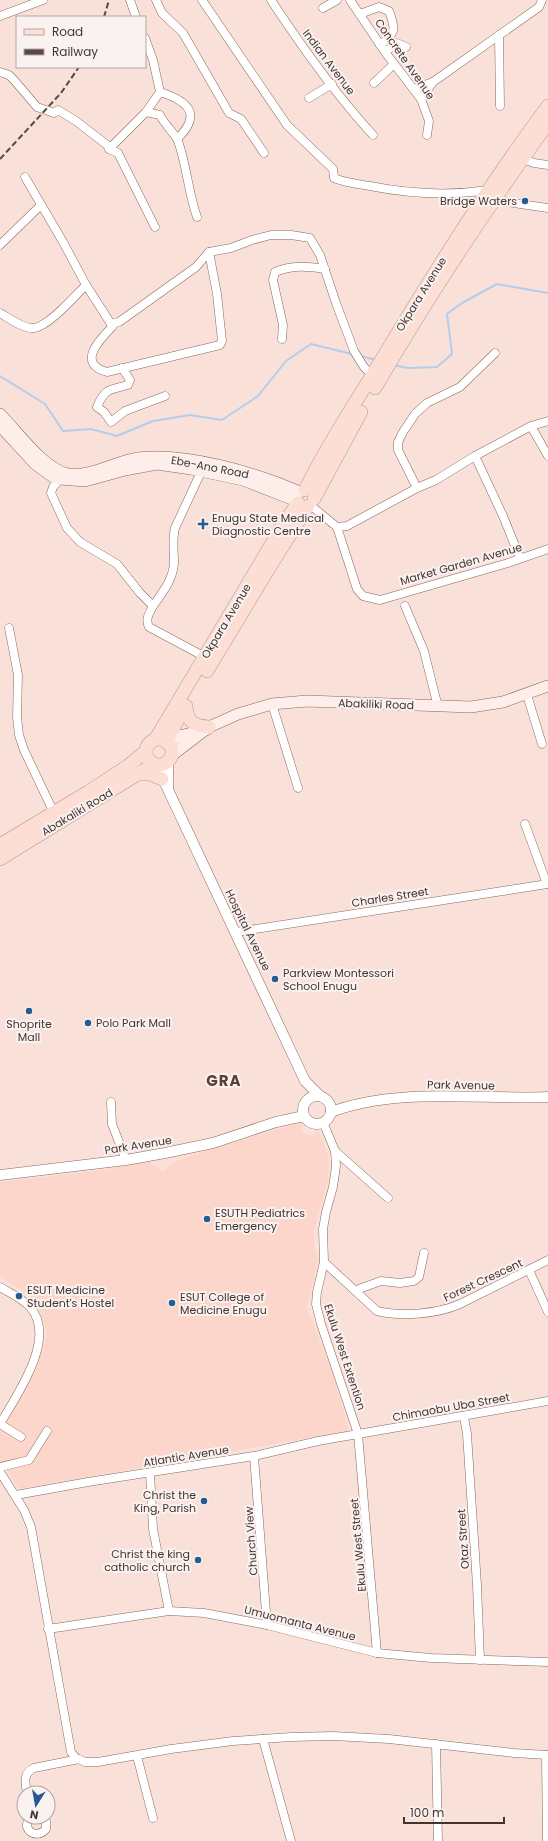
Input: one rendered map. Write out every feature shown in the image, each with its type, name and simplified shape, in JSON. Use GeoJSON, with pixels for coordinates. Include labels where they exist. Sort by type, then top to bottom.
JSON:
{"type":"FeatureCollection","features":[{"type":"Feature","properties":{"kind":"main road","name":"Okpara Avenue"},"geometry":{"type":"LineString","coordinates":[[162,742],[186,706],[284,523],[305,500],[382,368],[444,257],[495,189],[548,106]]}},
{"type":"Feature","properties":{"kind":"main road","name":"Okpara Avenue"},"geometry":{"type":"LineString","coordinates":[[517,156],[548,123]]}},
{"type":"Feature","properties":{"kind":"main road","name":"Ebe-Ano Road"},"geometry":{"type":"LineString","coordinates":[[0,414],[41,458],[54,468],[70,474],[85,472],[137,458],[161,458],[192,461],[266,479],[305,500]]}},
{"type":"Feature","properties":{"kind":"main road","name":"Ebe-Ano Road"},"geometry":{"type":"LineString","coordinates":[[0,426],[35,464],[53,477],[60,479],[85,481],[150,465],[171,466],[243,480],[305,500]]}},
{"type":"Feature","properties":{"kind":"main road","name":"Okpara Avenue"},"geometry":{"type":"LineString","coordinates":[[162,742],[205,657],[223,635]]}},
{"type":"Feature","properties":{"kind":"main road","name":"Abakiliki Road"},"geometry":{"type":"LineString","coordinates":[[208,728],[238,714],[272,704],[307,702],[471,707],[526,695],[548,686]]}},
{"type":"Feature","properties":{"kind":"main road"},"geometry":{"type":"LineString","coordinates":[[186,706],[188,717],[191,722],[208,728]]}},
{"type":"Feature","properties":{"kind":"main road"},"geometry":{"type":"LineString","coordinates":[[208,728],[162,761],[148,760],[146,751],[150,744],[162,742],[208,728]]}},
{"type":"Feature","properties":{"kind":"main road"},"geometry":{"type":"LineString","coordinates":[[162,742],[171,748],[162,761]]}},
{"type":"Feature","properties":{"kind":"main road","name":"Abakaliki Road"},"geometry":{"type":"LineString","coordinates":[[0,858],[54,813],[128,766],[146,751]]}},
{"type":"Feature","properties":{"kind":"main road","name":"Abakaliki Road"},"geometry":{"type":"LineString","coordinates":[[0,845],[26,836],[162,761]]}},
{"type":"Feature","properties":{"kind":"main road"},"geometry":{"type":"LineString","coordinates":[[139,774],[150,774],[165,785]]}},
{"type":"Feature","properties":{"kind":"street"},"geometry":{"type":"LineString","coordinates":[[0,16],[43,0]]}},
{"type":"Feature","properties":{"kind":"street"},"geometry":{"type":"LineString","coordinates":[[130,0],[136,16]]}},
{"type":"Feature","properties":{"kind":"street"},"geometry":{"type":"LineString","coordinates":[[156,0],[162,13],[183,33],[229,113],[241,119],[264,153]]}},
{"type":"Feature","properties":{"kind":"street"},"geometry":{"type":"LineString","coordinates":[[202,0],[287,125],[333,169],[334,178],[348,183],[405,193],[433,194],[495,189],[548,208]]}},
{"type":"Feature","properties":{"kind":"street","name":"Indian Avenue"},"geometry":{"type":"LineString","coordinates":[[270,0],[354,115],[373,135]]}},
{"type":"Feature","properties":{"kind":"street"},"geometry":{"type":"LineString","coordinates":[[323,8],[337,0]]}},
{"type":"Feature","properties":{"kind":"street","name":"Concrete Avenue"},"geometry":{"type":"LineString","coordinates":[[350,0],[385,52],[421,98],[429,120],[427,135]]}},
{"type":"Feature","properties":{"kind":"street"},"geometry":{"type":"LineString","coordinates":[[414,89],[433,82],[499,35],[538,2]]}},
{"type":"Feature","properties":{"kind":"street"},"geometry":{"type":"LineString","coordinates":[[360,14],[379,7],[389,11],[394,23],[393,32],[389,38],[380,45]]}},
{"type":"Feature","properties":{"kind":"street"},"geometry":{"type":"LineString","coordinates":[[499,35],[500,106]]}},
{"type":"Feature","properties":{"kind":"street"},"geometry":{"type":"LineString","coordinates":[[109,149],[146,112],[160,92],[153,60],[146,41]]}},
{"type":"Feature","properties":{"kind":"street"},"geometry":{"type":"LineString","coordinates":[[385,52],[398,43],[406,47]]}},
{"type":"Feature","properties":{"kind":"street"},"geometry":{"type":"LineString","coordinates":[[374,83],[394,64]]}},
{"type":"Feature","properties":{"kind":"street"},"geometry":{"type":"LineString","coordinates":[[0,72],[14,80],[37,107],[54,113],[58,110],[76,121],[107,145],[109,149],[118,153],[125,164],[156,227]]}},
{"type":"Feature","properties":{"kind":"street"},"geometry":{"type":"LineString","coordinates":[[421,98],[433,82]]}},
{"type":"Feature","properties":{"kind":"street"},"geometry":{"type":"LineString","coordinates":[[309,98],[332,84]]}},
{"type":"Feature","properties":{"kind":"street"},"geometry":{"type":"LineString","coordinates":[[160,92],[173,96],[189,108],[191,113],[191,118],[184,132],[177,139]]}},
{"type":"Feature","properties":{"kind":"street"},"geometry":{"type":"LineString","coordinates":[[146,112],[160,115],[164,125],[177,139],[191,199],[197,217]]}},
{"type":"Feature","properties":{"kind":"street"},"geometry":{"type":"LineString","coordinates":[[517,156],[548,165]]}},
{"type":"Feature","properties":{"kind":"street"},"geometry":{"type":"LineString","coordinates":[[25,177],[86,285],[111,324],[112,327],[94,348],[91,356],[93,364],[98,370],[107,372],[220,345],[222,341],[217,294],[208,252]]}},
{"type":"Feature","properties":{"kind":"street"},"geometry":{"type":"LineString","coordinates":[[0,245],[41,205]]}},
{"type":"Feature","properties":{"kind":"street"},"geometry":{"type":"LineString","coordinates":[[111,324],[119,322],[196,267],[208,252],[231,248],[271,235],[306,237],[313,240],[317,248],[354,352],[359,360],[382,368]]}},
{"type":"Feature","properties":{"kind":"street"},"geometry":{"type":"LineString","coordinates":[[282,339],[283,325],[273,280],[275,272],[287,267],[308,266],[324,269]]}},
{"type":"Feature","properties":{"kind":"street"},"geometry":{"type":"LineString","coordinates":[[0,313],[25,326],[34,328],[39,326],[61,309],[86,285]]}},
{"type":"Feature","properties":{"kind":"street"},"geometry":{"type":"LineString","coordinates":[[417,488],[398,450],[398,442],[403,432],[415,414],[427,403],[460,387],[495,353]]}},
{"type":"Feature","properties":{"kind":"street"},"geometry":{"type":"LineString","coordinates":[[122,368],[130,380],[128,385],[107,391],[103,394],[97,407],[104,412],[111,422],[125,411],[165,396]]}},
{"type":"Feature","properties":{"kind":"street"},"geometry":{"type":"LineString","coordinates":[[305,500],[337,527],[351,524],[417,488],[436,480],[475,456],[531,426],[548,421]]}},
{"type":"Feature","properties":{"kind":"street"},"geometry":{"type":"LineString","coordinates":[[531,426],[548,456]]}},
{"type":"Feature","properties":{"kind":"street"},"geometry":{"type":"LineString","coordinates":[[475,456],[503,516],[520,558]]}},
{"type":"Feature","properties":{"kind":"street"},"geometry":{"type":"LineString","coordinates":[[201,472],[175,528],[173,536],[174,564],[172,576],[148,615],[147,622],[149,627],[205,657]]}},
{"type":"Feature","properties":{"kind":"street"},"geometry":{"type":"LineString","coordinates":[[60,479],[53,487],[51,493],[68,528],[80,542],[117,564],[140,593],[154,606]]}},
{"type":"Feature","properties":{"kind":"street","name":"Market Garden Avenue"},"geometry":{"type":"LineString","coordinates":[[337,527],[356,588],[363,596],[380,600],[548,549]]}},
{"type":"Feature","properties":{"kind":"street"},"geometry":{"type":"LineString","coordinates":[[405,606],[424,651],[438,707]]}},
{"type":"Feature","properties":{"kind":"street"},"geometry":{"type":"LineString","coordinates":[[9,628],[18,675],[17,717],[20,735],[24,750],[54,813]]}},
{"type":"Feature","properties":{"kind":"street"},"geometry":{"type":"LineString","coordinates":[[526,695],[542,744]]}},
{"type":"Feature","properties":{"kind":"street"},"geometry":{"type":"LineString","coordinates":[[272,704],[298,788]]}},
{"type":"Feature","properties":{"kind":"street"},"geometry":{"type":"LineString","coordinates":[[162,761],[165,785]]}},
{"type":"Feature","properties":{"kind":"street","name":"Hospital Avenue"},"geometry":{"type":"LineString","coordinates":[[165,785],[236,932],[305,1081]]}},
{"type":"Feature","properties":{"kind":"street"},"geometry":{"type":"LineString","coordinates":[[525,824],[547,884]]}},
{"type":"Feature","properties":{"kind":"street","name":"Charles Street"},"geometry":{"type":"LineString","coordinates":[[236,932],[547,884]]}},
{"type":"Feature","properties":{"kind":"street"},"geometry":{"type":"LineString","coordinates":[[276,1122],[304,1116],[313,1123],[323,1122],[328,1118],[330,1108],[326,1099],[320,1096],[305,1081]]}},
{"type":"Feature","properties":{"kind":"street"},"geometry":{"type":"LineString","coordinates":[[304,1116],[305,1081]]}},
{"type":"Feature","properties":{"kind":"street"},"geometry":{"type":"LineString","coordinates":[[276,1122],[312,1097],[320,1096]]}},
{"type":"Feature","properties":{"kind":"street","name":"Park Avenue"},"geometry":{"type":"LineString","coordinates":[[330,1108],[350,1106],[392,1098],[410,1097],[548,1097]]}},
{"type":"Feature","properties":{"kind":"street"},"geometry":{"type":"LineString","coordinates":[[111,1102],[112,1124],[126,1160]]}},
{"type":"Feature","properties":{"kind":"street","name":"Park Avenue"},"geometry":{"type":"LineString","coordinates":[[0,1175],[126,1160],[213,1143],[276,1122]]}},
{"type":"Feature","properties":{"kind":"street"},"geometry":{"type":"LineString","coordinates":[[323,1122],[335,1151],[388,1198]]}},
{"type":"Feature","properties":{"kind":"street","name":"Ekulu West Extention"},"geometry":{"type":"LineString","coordinates":[[335,1151],[335,1176],[323,1229],[324,1262],[316,1292],[316,1304],[358,1434]]}},
{"type":"Feature","properties":{"kind":"street"},"geometry":{"type":"LineString","coordinates":[[356,1290],[381,1281],[404,1283],[414,1281],[419,1277],[424,1253]]}},
{"type":"Feature","properties":{"kind":"street","name":"Forest Crescent"},"geometry":{"type":"LineString","coordinates":[[324,1262],[377,1311],[388,1313],[437,1312],[460,1304],[548,1260]]}},
{"type":"Feature","properties":{"kind":"street"},"geometry":{"type":"LineString","coordinates":[[529,1270],[548,1312]]}},
{"type":"Feature","properties":{"kind":"street"},"geometry":{"type":"LineString","coordinates":[[0,1287],[30,1307],[38,1321],[41,1332],[35,1357],[0,1424],[21,1437]]}},
{"type":"Feature","properties":{"kind":"street","name":"Chimaobu Uba Street"},"geometry":{"type":"LineString","coordinates":[[358,1434],[464,1417],[548,1401]]}},
{"type":"Feature","properties":{"kind":"street","name":"Otaz Street"},"geometry":{"type":"LineString","coordinates":[[464,1417],[467,1434],[477,1585],[480,1660]]}},
{"type":"Feature","properties":{"kind":"street"},"geometry":{"type":"LineString","coordinates":[[0,1467],[29,1460],[47,1431]]}},
{"type":"Feature","properties":{"kind":"street","name":"Atlantic Avenue"},"geometry":{"type":"LineString","coordinates":[[16,1495],[254,1456],[318,1441],[358,1434]]}},
{"type":"Feature","properties":{"kind":"street","name":"Ekulu West Street"},"geometry":{"type":"LineString","coordinates":[[358,1434],[377,1653]]}},
{"type":"Feature","properties":{"kind":"street","name":"Church View"},"geometry":{"type":"LineString","coordinates":[[254,1456],[267,1625]]}},
{"type":"Feature","properties":{"kind":"street"},"geometry":{"type":"LineString","coordinates":[[0,1472],[16,1495],[31,1527],[71,1752],[79,1759],[85,1762],[98,1762],[233,1741],[334,1736],[389,1739],[547,1755],[547,1841]]}},
{"type":"Feature","properties":{"kind":"street"},"geometry":{"type":"LineString","coordinates":[[150,1474],[153,1529],[169,1611]]}},
{"type":"Feature","properties":{"kind":"street","name":"Umuomanta Avenue"},"geometry":{"type":"LineString","coordinates":[[48,1629],[169,1611],[204,1613],[267,1625],[377,1653],[431,1658],[548,1662]]}},
{"type":"Feature","properties":{"kind":"street"},"geometry":{"type":"LineString","coordinates":[[264,1739],[291,1841]]}},
{"type":"Feature","properties":{"kind":"street"},"geometry":{"type":"LineString","coordinates":[[436,1744],[438,1841]]}},
{"type":"Feature","properties":{"kind":"street"},"geometry":{"type":"LineString","coordinates":[[137,1756],[153,1818]]}},
{"type":"Feature","properties":{"kind":"street"},"geometry":{"type":"LineString","coordinates":[[26,1785],[26,1775],[28,1771],[34,1768],[79,1759]]}},
{"type":"Feature","properties":{"kind":"street"},"geometry":{"type":"LineString","coordinates":[[26,1825],[26,1827],[31,1834],[35,1835],[40,1835],[46,1829],[46,1825]]}},
{"type":"Feature","properties":{"kind":"shaded area","name":"ESUT College of Medicine Enugu"},"geometry":{"type":"Polygon","coordinates":[[[302,1122],[302,1132],[312,1136],[318,1132],[324,1142],[329,1161],[328,1181],[314,1231],[314,1243],[318,1260],[307,1308],[332,1371],[349,1431],[19,1489],[0,1459],[0,1432],[34,1374],[46,1338],[45,1324],[34,1298],[0,1277],[0,1182],[103,1170],[148,1161],[163,1172],[174,1162],[210,1149],[302,1122]]]}},
{"type":"Feature","properties":{"kind":"waterway"},"geometry":{"type":"LineString","coordinates":[[393,365],[408,368],[437,367],[452,354],[447,314],[462,303],[497,284],[548,293]]}},
{"type":"Feature","properties":{"kind":"waterway"},"geometry":{"type":"LineString","coordinates":[[0,376],[45,404],[63,431],[91,429],[117,436],[153,421],[190,415],[222,420],[258,396],[286,361],[311,344],[352,354]]}},
{"type":"Feature","properties":{"kind":"waterway"},"geometry":{"type":"LineString","coordinates":[[360,356],[376,360]]}},
{"type":"Feature","properties":{"kind":"railway"},"geometry":{"type":"LineString","coordinates":[[104,16],[109,0]]}},
{"type":"Feature","properties":{"kind":"railway"},"geometry":{"type":"LineString","coordinates":[[0,159],[61,93],[78,68]]}},
{"type":"Feature","properties":{"kind":"place","name":"Bridge Waters"},"geometry":{"type":"Point","coordinates":[525,201]}},
{"type":"Feature","properties":{"kind":"place","name":"Enugu State Medical Diagnostic Centre"},"geometry":{"type":"Point","coordinates":[203,524]}},
{"type":"Feature","properties":{"kind":"place","name":"Parkview Montessori School Enugu"},"geometry":{"type":"Point","coordinates":[275,979]}},
{"type":"Feature","properties":{"kind":"place","name":"Shoprite Mall"},"geometry":{"type":"Point","coordinates":[29,1011]}},
{"type":"Feature","properties":{"kind":"place","name":"Polo Park Mall"},"geometry":{"type":"Point","coordinates":[88,1023]}},
{"type":"Feature","properties":{"kind":"place","name":"ESUTH Pediatrics Emergency"},"geometry":{"type":"Point","coordinates":[207,1219]}},
{"type":"Feature","properties":{"kind":"place","name":"ESUT Medicine Student's Hostel"},"geometry":{"type":"Point","coordinates":[19,1296]}},
{"type":"Feature","properties":{"kind":"place","name":"ESUT College of Medicine Enugu"},"geometry":{"type":"Point","coordinates":[172,1303]}},
{"type":"Feature","properties":{"kind":"place","name":"Christ the King, Parish"},"geometry":{"type":"Point","coordinates":[204,1501]}},
{"type":"Feature","properties":{"kind":"place","name":"Christ the king catholic church"},"geometry":{"type":"Point","coordinates":[198,1560]}},
{"type":"Feature","properties":{"kind":"district","name":"GRA"},"geometry":{"type":"Point","coordinates":[224,1080]}}]}
